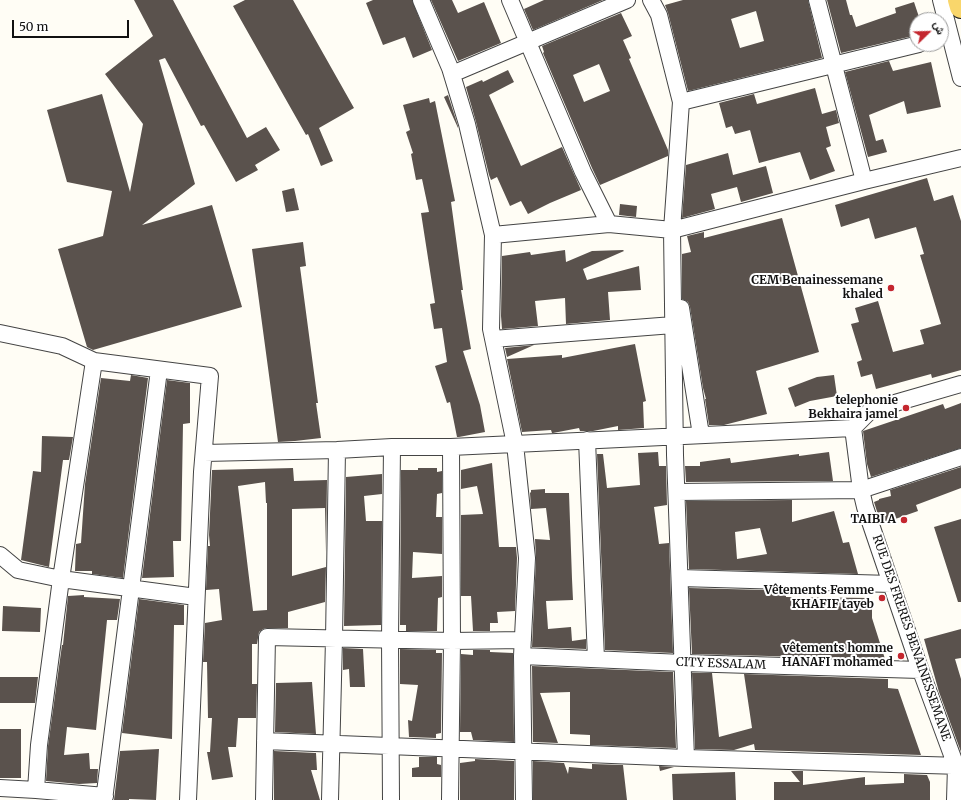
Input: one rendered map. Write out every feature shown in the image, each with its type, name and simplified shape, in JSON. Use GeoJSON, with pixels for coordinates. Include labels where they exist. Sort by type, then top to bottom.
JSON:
{"type":"FeatureCollection","features":[{"type":"Feature","properties":{"kind":"main road"},"geometry":{"type":"LineString","coordinates":[[959,0],[961,6]]}},
{"type":"Feature","properties":{"kind":"street"},"geometry":{"type":"LineString","coordinates":[[421,0],[452,74],[467,124],[493,235],[491,329],[515,444],[527,558],[523,648],[524,800]]}},
{"type":"Feature","properties":{"kind":"street"},"geometry":{"type":"LineString","coordinates":[[510,0],[583,172],[609,224]]}},
{"type":"Feature","properties":{"kind":"street"},"geometry":{"type":"LineString","coordinates":[[452,74],[627,0]]}},
{"type":"Feature","properties":{"kind":"street"},"geometry":{"type":"LineString","coordinates":[[651,0],[659,15],[681,102],[672,249],[674,436],[686,758]]}},
{"type":"Feature","properties":{"kind":"street"},"geometry":{"type":"LineString","coordinates":[[817,0],[864,181]]}},
{"type":"Feature","properties":{"kind":"street"},"geometry":{"type":"LineString","coordinates":[[941,0],[961,78]]}},
{"type":"Feature","properties":{"kind":"street"},"geometry":{"type":"LineString","coordinates":[[681,102],[909,46]]}},
{"type":"Feature","properties":{"kind":"street"},"geometry":{"type":"LineString","coordinates":[[493,235],[609,224],[672,230],[961,158]]}},
{"type":"Feature","properties":{"kind":"street"},"geometry":{"type":"LineString","coordinates":[[672,249],[701,435]]}},
{"type":"Feature","properties":{"kind":"street"},"geometry":{"type":"LineString","coordinates":[[493,339],[673,325]]}},
{"type":"Feature","properties":{"kind":"street"},"geometry":{"type":"LineString","coordinates":[[0,333],[62,346],[94,361],[210,376],[202,472],[188,800]]}},
{"type":"Feature","properties":{"kind":"street"},"geometry":{"type":"LineString","coordinates":[[36,790],[39,745],[61,579],[94,361]]}},
{"type":"Feature","properties":{"kind":"street"},"geometry":{"type":"LineString","coordinates":[[0,788],[36,790],[104,798],[159,370]]}},
{"type":"Feature","properties":{"kind":"street"},"geometry":{"type":"LineString","coordinates":[[204,453],[337,450],[392,447],[451,447],[853,428],[869,412],[895,403],[960,387]]}},
{"type":"Feature","properties":{"kind":"street","name":"RUE DES FRERES BENAINESSEMANE"},"geometry":{"type":"LineString","coordinates":[[853,428],[861,490],[865,507],[920,670],[958,766],[955,800]]}},
{"type":"Feature","properties":{"kind":"street"},"geometry":{"type":"LineString","coordinates":[[588,440],[596,659]]}},
{"type":"Feature","properties":{"kind":"street"},"geometry":{"type":"LineString","coordinates":[[391,800],[390,639],[392,447]]}},
{"type":"Feature","properties":{"kind":"street"},"geometry":{"type":"LineString","coordinates":[[450,800],[452,641],[451,447]]}},
{"type":"Feature","properties":{"kind":"street"},"geometry":{"type":"LineString","coordinates":[[330,800],[337,450]]}},
{"type":"Feature","properties":{"kind":"street"},"geometry":{"type":"LineString","coordinates":[[677,492],[861,490],[961,457]]}},
{"type":"Feature","properties":{"kind":"street"},"geometry":{"type":"LineString","coordinates":[[0,555],[18,570],[61,579],[196,597]]}},
{"type":"Feature","properties":{"kind":"street"},"geometry":{"type":"LineString","coordinates":[[680,578],[891,584]]}},
{"type":"Feature","properties":{"kind":"street","name":"CITY ESSALAM"},"geometry":{"type":"LineString","coordinates":[[265,740],[267,637],[452,641],[523,648],[596,659],[920,670]]}},
{"type":"Feature","properties":{"kind":"street"},"geometry":{"type":"LineString","coordinates":[[264,800],[265,740],[686,758],[958,766]]}},
{"type":"Feature","properties":{"kind":"building"},"geometry":{"type":"Polygon","coordinates":[[[134,0],[173,0],[247,138],[266,127],[280,150],[255,165],[258,170],[236,182],[204,125],[201,126],[165,58],[159,60],[195,184],[142,225],[212,205],[242,307],[93,350],[87,347],[58,249],[103,236],[112,191],[67,182],[47,110],[102,94],[130,192],[143,124],[105,74],[153,36],[134,0]]]}},
{"type":"Feature","properties":{"kind":"building"},"geometry":{"type":"Polygon","coordinates":[[[245,0],[293,0],[354,108],[319,128],[333,161],[321,166],[308,134],[306,135],[233,6],[245,0]]]}},
{"type":"Feature","properties":{"kind":"building"},"geometry":{"type":"Polygon","coordinates":[[[373,0],[412,0],[432,50],[413,58],[405,37],[383,45],[366,3],[373,0]]]}},
{"type":"Feature","properties":{"kind":"building"},"geometry":{"type":"Polygon","coordinates":[[[431,0],[452,0],[458,13],[484,2],[501,43],[458,61],[431,0]]]}},
{"type":"Feature","properties":{"kind":"building"},"geometry":{"type":"Polygon","coordinates":[[[544,0],[603,0],[533,30],[524,9],[544,0]]]}},
{"type":"Feature","properties":{"kind":"building"},"geometry":{"type":"Polygon","coordinates":[[[683,0],[808,0],[822,58],[688,91],[665,5],[683,0]],[[756,11],[731,19],[740,48],[764,41],[756,11]]]}},
{"type":"Feature","properties":{"kind":"building"},"geometry":{"type":"Polygon","coordinates":[[[827,0],[846,0],[850,15],[852,15],[856,27],[896,13],[895,8],[914,2],[917,12],[909,12],[909,37],[841,53],[827,0]]]}},
{"type":"Feature","properties":{"kind":"building"},"geometry":{"type":"Polygon","coordinates":[[[621,13],[632,36],[623,40],[631,58],[629,59],[668,150],[668,156],[600,185],[543,53],[542,46],[621,13]],[[599,64],[573,75],[584,102],[610,91],[599,64]]]}},
{"type":"Feature","properties":{"kind":"building"},"geometry":{"type":"Polygon","coordinates":[[[889,61],[893,71],[931,62],[941,107],[907,114],[904,101],[869,115],[876,141],[883,139],[887,152],[868,157],[845,72],[889,61]]]}},
{"type":"Feature","properties":{"kind":"building"},"geometry":{"type":"Polygon","coordinates":[[[508,70],[514,82],[489,95],[521,166],[562,147],[581,190],[528,214],[521,201],[510,206],[497,177],[491,180],[466,87],[482,80],[483,82],[508,70]]]}},
{"type":"Feature","properties":{"kind":"building"},"geometry":{"type":"Polygon","coordinates":[[[815,88],[822,114],[836,110],[839,123],[826,127],[831,146],[826,148],[835,171],[810,180],[800,152],[759,163],[750,130],[735,134],[732,126],[726,128],[719,103],[754,94],[757,104],[815,88]]]}},
{"type":"Feature","properties":{"kind":"building"},"geometry":{"type":"Polygon","coordinates":[[[448,95],[458,126],[458,128],[444,97],[448,95]]]}},
{"type":"Feature","properties":{"kind":"building"},"geometry":{"type":"Polygon","coordinates":[[[429,98],[430,103],[435,101],[455,201],[451,202],[463,290],[461,290],[471,349],[463,351],[480,405],[485,432],[459,437],[457,437],[450,402],[447,403],[435,366],[447,362],[442,328],[434,329],[430,304],[435,303],[421,213],[429,212],[422,179],[416,180],[411,154],[413,153],[406,132],[410,130],[403,105],[429,98]]]}},
{"type":"Feature","properties":{"kind":"building"},"geometry":{"type":"Polygon","coordinates":[[[728,153],[733,175],[766,166],[773,193],[741,202],[737,187],[711,194],[715,209],[682,218],[686,165],[728,153]]]}},
{"type":"Feature","properties":{"kind":"building"},"geometry":{"type":"Polygon","coordinates":[[[927,178],[934,201],[953,195],[961,221],[961,370],[932,378],[931,374],[876,389],[872,374],[861,377],[857,362],[862,360],[851,324],[859,322],[855,308],[878,301],[893,352],[924,344],[920,330],[941,324],[920,255],[924,254],[916,227],[875,239],[869,218],[841,227],[835,205],[927,178]]]}},
{"type":"Feature","properties":{"kind":"building"},"geometry":{"type":"Polygon","coordinates":[[[294,188],[299,210],[286,212],[282,191],[294,188]]]}},
{"type":"Feature","properties":{"kind":"building"},"geometry":{"type":"Polygon","coordinates":[[[620,204],[637,206],[636,217],[619,215],[620,204]]]}},
{"type":"Feature","properties":{"kind":"building"},"geometry":{"type":"Polygon","coordinates":[[[782,218],[819,352],[756,371],[767,414],[724,425],[709,425],[690,307],[688,302],[682,299],[682,254],[691,252],[687,236],[704,232],[704,238],[782,218]]]}},
{"type":"Feature","properties":{"kind":"building"},"geometry":{"type":"Polygon","coordinates":[[[303,242],[306,266],[300,267],[318,403],[316,403],[321,438],[278,442],[252,249],[303,242]]]}},
{"type":"Feature","properties":{"kind":"building"},"geometry":{"type":"Polygon","coordinates":[[[565,250],[566,262],[592,251],[623,250],[624,251],[583,269],[587,280],[639,266],[641,290],[608,292],[610,320],[566,324],[565,298],[535,301],[538,326],[502,329],[502,256],[530,252],[531,255],[565,250]]]}},
{"type":"Feature","properties":{"kind":"building"},"geometry":{"type":"Polygon","coordinates":[[[635,344],[646,401],[643,402],[644,428],[618,430],[618,426],[593,431],[580,431],[579,428],[553,433],[551,430],[522,432],[507,359],[562,355],[562,358],[635,344]]]}},
{"type":"Feature","properties":{"kind":"building"},"geometry":{"type":"Polygon","coordinates":[[[534,345],[507,357],[505,348],[534,345]]]}},
{"type":"Feature","properties":{"kind":"building"},"geometry":{"type":"Polygon","coordinates":[[[131,375],[148,378],[123,578],[92,574],[92,571],[75,571],[76,544],[81,543],[85,484],[101,378],[130,381],[131,375]]]}},
{"type":"Feature","properties":{"kind":"building"},"geometry":{"type":"Polygon","coordinates":[[[834,375],[837,396],[810,401],[795,407],[788,388],[817,377],[834,375]]]}},
{"type":"Feature","properties":{"kind":"building"},"geometry":{"type":"Polygon","coordinates":[[[167,380],[190,383],[190,423],[183,424],[181,541],[173,541],[174,577],[142,578],[167,380]]]}},
{"type":"Feature","properties":{"kind":"building"},"geometry":{"type":"Polygon","coordinates":[[[961,403],[961,448],[871,477],[867,464],[863,431],[943,404],[945,409],[961,403]]]}},
{"type":"Feature","properties":{"kind":"building"},"geometry":{"type":"Polygon","coordinates":[[[42,436],[73,437],[69,460],[63,460],[49,567],[21,560],[33,471],[41,472],[42,436]]]}},
{"type":"Feature","properties":{"kind":"building"},"geometry":{"type":"Polygon","coordinates":[[[658,452],[659,466],[666,466],[667,505],[654,507],[659,544],[669,543],[673,653],[605,650],[597,454],[603,454],[607,488],[640,485],[638,453],[658,452]]]}},
{"type":"Feature","properties":{"kind":"building"},"geometry":{"type":"Polygon","coordinates":[[[829,452],[833,481],[686,482],[685,466],[700,466],[700,462],[730,458],[731,463],[799,454],[799,456],[829,452]]]}},
{"type":"Feature","properties":{"kind":"building"},"geometry":{"type":"Polygon","coordinates":[[[492,463],[499,547],[516,547],[515,611],[497,612],[498,623],[490,623],[490,631],[473,631],[471,596],[461,596],[461,515],[483,514],[477,486],[461,489],[461,470],[492,463]]]}},
{"type":"Feature","properties":{"kind":"building"},"geometry":{"type":"Polygon","coordinates":[[[961,467],[961,488],[916,505],[918,511],[881,524],[874,502],[891,496],[890,490],[961,467]]]}},
{"type":"Feature","properties":{"kind":"building"},"geometry":{"type":"Polygon","coordinates":[[[293,468],[294,481],[327,480],[326,552],[325,508],[292,509],[292,576],[326,567],[325,602],[288,612],[288,628],[267,628],[259,632],[257,644],[252,644],[252,684],[257,684],[256,718],[238,718],[236,747],[228,747],[233,777],[212,780],[207,752],[210,752],[212,718],[208,718],[207,662],[203,662],[205,623],[222,620],[219,589],[206,590],[208,546],[210,546],[209,535],[212,470],[293,468]],[[265,482],[238,486],[253,611],[267,610],[265,482]]]}},
{"type":"Feature","properties":{"kind":"building"},"geometry":{"type":"Polygon","coordinates":[[[418,468],[437,468],[437,472],[442,471],[442,493],[437,494],[436,517],[442,517],[442,554],[413,552],[412,578],[442,576],[442,597],[438,598],[437,631],[406,631],[406,625],[400,625],[401,470],[418,470],[418,468]]]}},
{"type":"Feature","properties":{"kind":"building"},"geometry":{"type":"Polygon","coordinates":[[[382,474],[382,494],[364,496],[366,521],[382,521],[381,625],[344,626],[346,477],[382,474]]]}},
{"type":"Feature","properties":{"kind":"building"},"geometry":{"type":"Polygon","coordinates":[[[545,489],[545,493],[569,493],[573,600],[546,601],[548,629],[571,627],[572,641],[586,639],[586,649],[532,647],[536,558],[535,539],[550,540],[546,508],[531,509],[530,493],[531,490],[545,489]]]}},
{"type":"Feature","properties":{"kind":"building"},"geometry":{"type":"Polygon","coordinates":[[[792,500],[792,522],[834,511],[843,543],[849,542],[858,574],[689,569],[686,501],[792,500]],[[760,528],[735,532],[737,559],[767,554],[760,528]]]}},
{"type":"Feature","properties":{"kind":"building"},"geometry":{"type":"Polygon","coordinates":[[[961,519],[961,602],[958,602],[934,527],[961,519]]]}},
{"type":"Feature","properties":{"kind":"building"},"geometry":{"type":"Polygon","coordinates":[[[689,588],[803,591],[786,595],[786,597],[870,598],[872,618],[885,659],[692,654],[689,588]]]}},
{"type":"Feature","properties":{"kind":"building"},"geometry":{"type":"Polygon","coordinates":[[[84,595],[84,597],[120,599],[117,620],[107,620],[96,730],[67,727],[64,755],[89,753],[90,769],[98,769],[97,783],[79,784],[46,781],[48,746],[63,645],[68,596],[84,595]]]}},
{"type":"Feature","properties":{"kind":"building"},"geometry":{"type":"Polygon","coordinates":[[[139,599],[184,605],[184,625],[174,625],[172,739],[122,733],[139,599]]]}},
{"type":"Feature","properties":{"kind":"building"},"geometry":{"type":"Polygon","coordinates":[[[3,606],[41,608],[40,632],[2,631],[3,606]]]}},
{"type":"Feature","properties":{"kind":"building"},"geometry":{"type":"Polygon","coordinates":[[[961,629],[961,658],[955,659],[961,679],[961,752],[939,692],[924,639],[961,629]]]}},
{"type":"Feature","properties":{"kind":"building"},"geometry":{"type":"Polygon","coordinates":[[[343,648],[363,649],[365,687],[350,687],[349,669],[343,670],[343,648]]]}},
{"type":"Feature","properties":{"kind":"building"},"geometry":{"type":"Polygon","coordinates":[[[400,649],[436,650],[436,653],[442,653],[441,733],[436,734],[436,738],[409,737],[408,720],[412,721],[418,685],[400,684],[400,649]]]}},
{"type":"Feature","properties":{"kind":"building"},"geometry":{"type":"Polygon","coordinates":[[[473,650],[490,650],[490,652],[513,653],[514,742],[473,740],[471,732],[460,732],[461,654],[473,655],[473,650]]]}},
{"type":"Feature","properties":{"kind":"building"},"geometry":{"type":"Polygon","coordinates":[[[532,666],[673,672],[676,748],[590,745],[590,735],[570,734],[570,692],[540,693],[558,743],[533,742],[532,666]]]}},
{"type":"Feature","properties":{"kind":"building"},"geometry":{"type":"Polygon","coordinates":[[[692,673],[712,673],[719,737],[752,728],[744,674],[888,679],[888,688],[898,689],[921,755],[755,750],[754,744],[734,750],[695,749],[692,673]]]}},
{"type":"Feature","properties":{"kind":"building"},"geometry":{"type":"Polygon","coordinates":[[[0,677],[38,677],[35,703],[0,703],[0,677]]]}},
{"type":"Feature","properties":{"kind":"building"},"geometry":{"type":"Polygon","coordinates":[[[312,682],[316,734],[275,732],[276,683],[312,682]]]}},
{"type":"Feature","properties":{"kind":"building"},"geometry":{"type":"Polygon","coordinates":[[[0,729],[21,729],[21,778],[0,778],[0,729]]]}},
{"type":"Feature","properties":{"kind":"building"},"geometry":{"type":"Polygon","coordinates":[[[159,749],[156,800],[114,800],[120,751],[159,749]]]}},
{"type":"Feature","properties":{"kind":"building"},"geometry":{"type":"Polygon","coordinates":[[[274,751],[316,753],[317,770],[311,770],[320,800],[274,800],[274,751]]]}},
{"type":"Feature","properties":{"kind":"building"},"geometry":{"type":"Polygon","coordinates":[[[419,757],[437,757],[437,764],[441,765],[441,777],[412,777],[412,768],[419,767],[419,757]]]}},
{"type":"Feature","properties":{"kind":"building"},"geometry":{"type":"Polygon","coordinates":[[[475,759],[514,761],[514,800],[460,800],[460,763],[475,761],[475,759]]]}},
{"type":"Feature","properties":{"kind":"building"},"geometry":{"type":"Polygon","coordinates":[[[533,761],[564,763],[568,774],[569,767],[592,769],[592,764],[623,765],[627,800],[533,800],[533,761]]]}},
{"type":"Feature","properties":{"kind":"building"},"geometry":{"type":"Polygon","coordinates":[[[659,766],[674,767],[660,771],[659,766]]]}},
{"type":"Feature","properties":{"kind":"building"},"geometry":{"type":"Polygon","coordinates":[[[791,771],[803,771],[803,785],[865,777],[865,785],[904,783],[904,774],[927,775],[930,782],[930,800],[774,800],[774,782],[800,782],[791,771]]]}},
{"type":"Feature","properties":{"kind":"building"},"geometry":{"type":"Polygon","coordinates":[[[735,772],[736,800],[673,800],[672,774],[735,772]]]}},
{"type":"Feature","properties":{"kind":"place","name":"CEM Benainessemane khaled"},"geometry":{"type":"Point","coordinates":[891,288]}},
{"type":"Feature","properties":{"kind":"place","name":"telephonie Bekhaira jamel"},"geometry":{"type":"Point","coordinates":[906,408]}},
{"type":"Feature","properties":{"kind":"place","name":"TAIBI A"},"geometry":{"type":"Point","coordinates":[904,520]}},
{"type":"Feature","properties":{"kind":"place","name":"Vêtements Femme KHAFIF tayeb"},"geometry":{"type":"Point","coordinates":[882,598]}},
{"type":"Feature","properties":{"kind":"place","name":"vêtements homme HANAFI mohamed"},"geometry":{"type":"Point","coordinates":[901,656]}}]}
